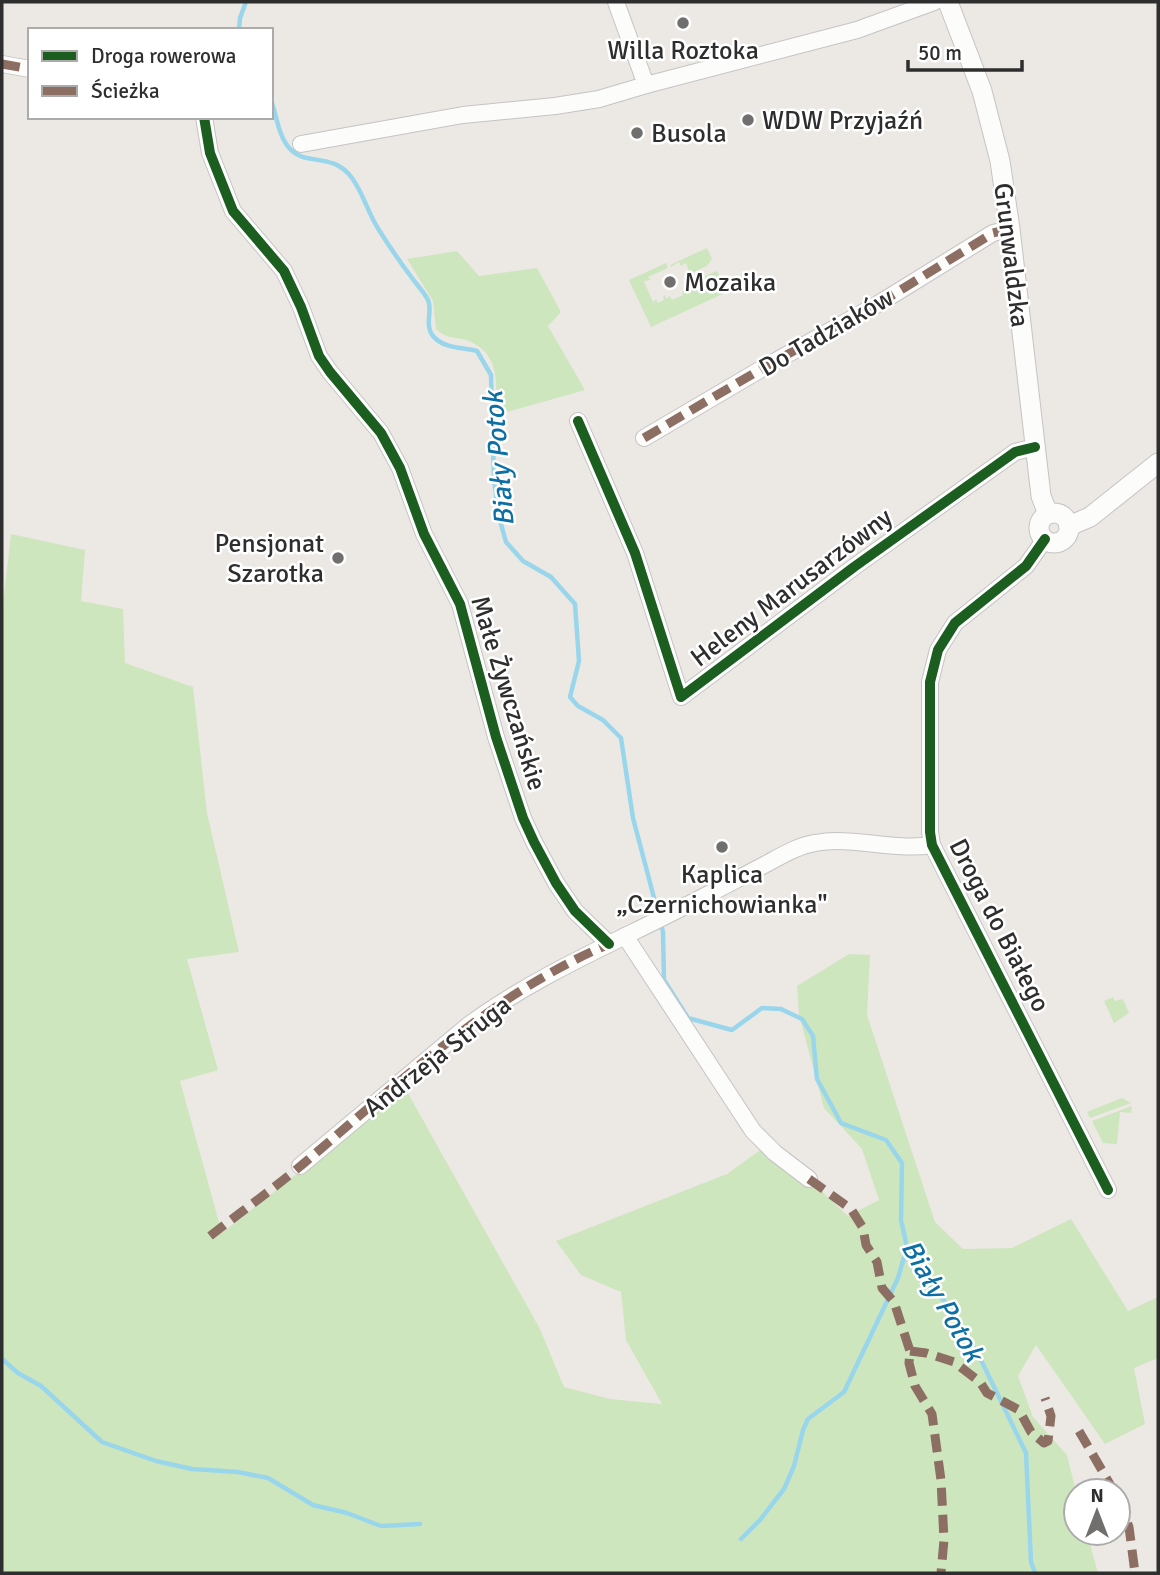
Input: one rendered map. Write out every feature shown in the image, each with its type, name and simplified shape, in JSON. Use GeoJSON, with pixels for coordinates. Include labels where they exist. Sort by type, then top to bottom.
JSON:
{"type":"FeatureCollection","features":[{"type":"Feature","properties":{"kind":"street"},"geometry":{"type":"LineString","coordinates":[[616,2],[646,85]]}},
{"type":"Feature","properties":{"kind":"street"},"geometry":{"type":"LineString","coordinates":[[301,144],[463,115],[599,99],[857,30],[934,2]]}},
{"type":"Feature","properties":{"kind":"street","name":"Grunwaldzka"},"geometry":{"type":"LineString","coordinates":[[948,2],[990,118],[1000,162],[1041,496],[1048,514]]}},
{"type":"Feature","properties":{"kind":"street"},"geometry":{"type":"LineString","coordinates":[[2,64],[28,69]]}},
{"type":"Feature","properties":{"kind":"street","name":"Małe Żywczańskie"},"geometry":{"type":"LineString","coordinates":[[204,119],[210,153],[233,211],[284,271],[319,356],[381,433],[400,468],[424,534],[460,604],[496,737],[523,818],[534,842],[570,905],[609,944]]}},
{"type":"Feature","properties":{"kind":"street","name":"Do Tadziaków"},"geometry":{"type":"LineString","coordinates":[[644,438],[762,368],[878,304],[993,233],[1010,229]]}},
{"type":"Feature","properties":{"kind":"street","name":"Heleny Marusarzówny"},"geometry":{"type":"LineString","coordinates":[[578,421],[635,553],[681,697],[854,567],[1015,452],[1035,447]]}},
{"type":"Feature","properties":{"kind":"street"},"geometry":{"type":"LineString","coordinates":[[1069,526],[1090,517],[1158,463]]}},
{"type":"Feature","properties":{"kind":"street"},"geometry":{"type":"LineString","coordinates":[[1048,514],[1061,515],[1069,526],[1067,536],[1055,543],[1045,539],[1040,527],[1048,514]]}},
{"type":"Feature","properties":{"kind":"street","name":"Droga do Białego"},"geometry":{"type":"LineString","coordinates":[[1045,539],[1026,566],[955,623],[938,650],[930,682],[930,832],[932,845],[1108,1190]]}},
{"type":"Feature","properties":{"kind":"street","name":"Andrzeja Struga"},"geometry":{"type":"LineString","coordinates":[[300,1166],[478,1017],[573,961],[667,916],[789,852],[813,843],[898,847],[932,845]]}},
{"type":"Feature","properties":{"kind":"street"},"geometry":{"type":"LineString","coordinates":[[625,936],[752,1130],[775,1153],[809,1179]]}},
{"type":"Feature","properties":{"kind":"green space"},"geometry":{"type":"Polygon","coordinates":[[[705,245],[666,263],[668,268],[648,277],[651,280],[644,281],[653,302],[656,299],[658,303],[664,300],[665,295],[666,299],[670,296],[672,300],[683,295],[682,291],[687,290],[684,287],[687,286],[689,290],[695,287],[693,283],[696,282],[693,281],[717,271],[727,292],[651,327],[629,280],[705,245]]]}},
{"type":"Feature","properties":{"kind":"green space"},"geometry":{"type":"Polygon","coordinates":[[[707,248],[712,259],[707,266],[690,274],[686,263],[681,266],[679,262],[671,267],[670,265],[707,248]]]}},
{"type":"Feature","properties":{"kind":"green space"},"geometry":{"type":"Polygon","coordinates":[[[457,251],[479,276],[537,268],[561,312],[548,326],[585,390],[496,415],[496,382],[486,353],[466,340],[448,336],[436,329],[433,301],[407,259],[457,251]]]}},
{"type":"Feature","properties":{"kind":"green space"},"geometry":{"type":"Polygon","coordinates":[[[11,534],[85,550],[81,601],[123,609],[125,663],[193,687],[207,813],[239,952],[187,959],[218,1070],[180,1081],[222,1233],[405,1088],[540,1329],[564,1387],[610,1399],[662,1404],[626,1340],[621,1292],[581,1275],[556,1241],[727,1174],[770,1143],[848,1216],[879,1200],[862,1149],[824,1108],[799,1015],[797,986],[849,954],[870,955],[867,1015],[935,1222],[963,1249],[1012,1248],[1071,1219],[1128,1311],[1158,1297],[1158,1358],[1134,1368],[1145,1424],[1105,1444],[1036,1345],[1018,1376],[1033,1417],[1067,1455],[1072,1477],[1062,1477],[1062,1547],[1091,1547],[1098,1573],[2,1573],[2,613],[11,534]]]}},
{"type":"Feature","properties":{"kind":"green space"},"geometry":{"type":"Polygon","coordinates":[[[1113,997],[1115,1001],[1123,999],[1129,1013],[1114,1023],[1104,1001],[1113,997]]]}},
{"type":"Feature","properties":{"kind":"green space"},"geometry":{"type":"Polygon","coordinates":[[[1122,1098],[1131,1103],[1090,1118],[1087,1112],[1122,1098]]]}},
{"type":"Feature","properties":{"kind":"green space"},"geometry":{"type":"Polygon","coordinates":[[[1132,1106],[1131,1113],[1120,1112],[1117,1144],[1103,1143],[1092,1121],[1132,1106]]]}},
{"type":"Feature","properties":{"kind":"waterway","name":"Biały Potok"},"geometry":{"type":"LineString","coordinates":[[239,28],[246,2]]}},
{"type":"Feature","properties":{"kind":"waterway","name":"Biały Potok"},"geometry":{"type":"LineString","coordinates":[[273,107],[281,133],[291,150],[297,155],[337,165],[352,178],[379,230],[428,300],[429,327],[433,336],[448,345],[477,351],[491,375],[494,479],[499,517],[506,542],[523,561],[551,577],[575,604],[579,661],[570,697],[578,706],[603,720],[621,738],[633,818],[663,932],[664,980],[688,1018],[732,1030],[762,1008],[781,1009],[802,1019],[813,1036],[817,1079],[841,1123],[886,1140],[902,1163],[901,1220],[907,1247],[920,1271],[954,1313],[982,1362],[1026,1453],[1031,1562],[1035,1573]]}},
{"type":"Feature","properties":{"kind":"waterway"},"geometry":{"type":"LineString","coordinates":[[741,1539],[784,1489],[808,1419],[844,1392],[898,1278],[907,1247]]}},
{"type":"Feature","properties":{"kind":"waterway"},"geometry":{"type":"LineString","coordinates":[[2,1359],[18,1373],[41,1386],[102,1442],[156,1461],[192,1469],[238,1472],[268,1478],[313,1505],[347,1513],[381,1526],[420,1524]]}},
{"type":"Feature","properties":{"kind":"marked path"},"geometry":{"type":"LineString","coordinates":[[2,64],[28,69]]}},
{"type":"Feature","properties":{"kind":"marked path"},"geometry":{"type":"LineString","coordinates":[[644,438],[878,304],[993,233],[1010,229]]}},
{"type":"Feature","properties":{"kind":"marked path"},"geometry":{"type":"LineString","coordinates":[[210,1236],[292,1173],[448,1042],[525,988],[566,964],[609,944],[606,942]]}},
{"type":"Feature","properties":{"kind":"marked path"},"geometry":{"type":"LineString","coordinates":[[809,1179],[851,1209],[863,1228],[866,1245],[877,1262],[882,1288],[894,1302],[910,1351],[909,1363],[915,1386],[932,1414],[941,1480],[944,1540],[941,1573]]}},
{"type":"Feature","properties":{"kind":"marked path"},"geometry":{"type":"LineString","coordinates":[[910,1351],[954,1362],[980,1382],[987,1393],[1019,1410],[1031,1432],[1044,1443],[1048,1441],[1051,1416],[1045,1398]]}},
{"type":"Feature","properties":{"kind":"marked path"},"geometry":{"type":"LineString","coordinates":[[1079,1431],[1106,1477]]}},
{"type":"Feature","properties":{"kind":"marked path"},"geometry":{"type":"LineString","coordinates":[[1132,1547],[1135,1573]]}},
{"type":"Feature","properties":{"kind":"cycle path"},"geometry":{"type":"LineString","coordinates":[[204,119],[210,153],[233,211],[284,271],[319,356],[381,433],[400,468],[424,534],[460,604],[496,737],[523,818],[534,842],[575,911],[609,944]]}},
{"type":"Feature","properties":{"kind":"cycle path"},"geometry":{"type":"LineString","coordinates":[[578,421],[635,553],[681,697],[854,567],[1015,452],[1035,447]]}},
{"type":"Feature","properties":{"kind":"cycle path"},"geometry":{"type":"LineString","coordinates":[[1045,539],[1026,566],[955,623],[938,650],[930,682],[930,832],[932,845],[1108,1190]]}},
{"type":"Feature","properties":{"kind":"place","name":"Willa Roztoka"},"geometry":{"type":"Point","coordinates":[683,23]}},
{"type":"Feature","properties":{"kind":"place","name":"WDW Przyjaźń"},"geometry":{"type":"Point","coordinates":[748,120]}},
{"type":"Feature","properties":{"kind":"place","name":"Busola"},"geometry":{"type":"Point","coordinates":[637,133]}},
{"type":"Feature","properties":{"kind":"place","name":"Mozaika"},"geometry":{"type":"Point","coordinates":[670,282]}},
{"type":"Feature","properties":{"kind":"place","name":"Pensjonat Szarotka"},"geometry":{"type":"Point","coordinates":[338,558]}},
{"type":"Feature","properties":{"kind":"place","name":"Kaplica „Czernichowianka\""},"geometry":{"type":"Point","coordinates":[722,847]}}]}
